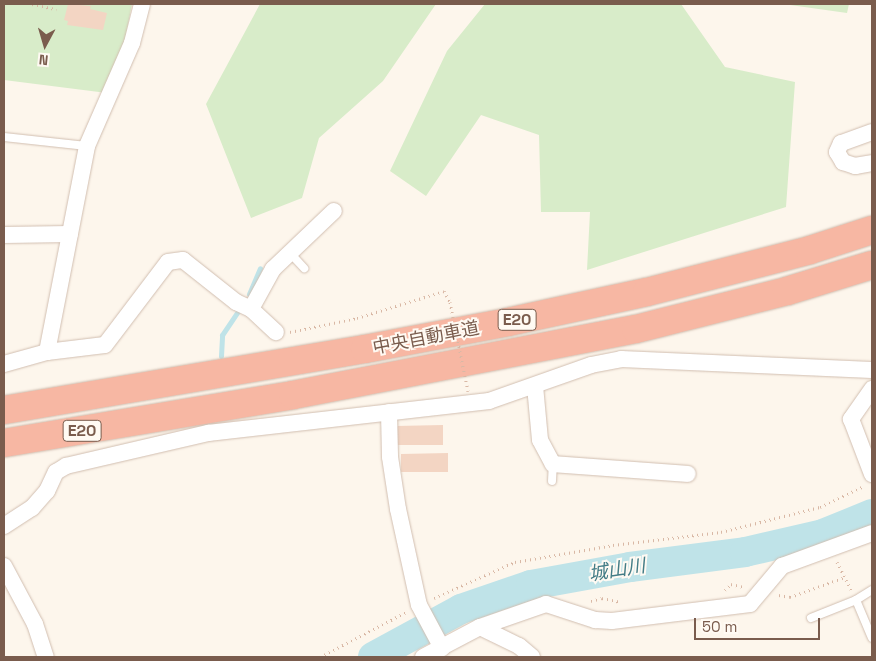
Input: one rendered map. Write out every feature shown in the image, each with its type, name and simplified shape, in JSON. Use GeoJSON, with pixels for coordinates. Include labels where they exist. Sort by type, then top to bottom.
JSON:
{"type":"FeatureCollection","features":[{"type":"Feature","properties":{"kind":"highway","name":"中央自動車道"},"geometry":{"type":"LineString","coordinates":[[4,410],[375,348],[647,292],[810,250],[872,230]]}},
{"type":"Feature","properties":{"kind":"highway","name":"中央自動車道"},"geometry":{"type":"LineString","coordinates":[[4,443],[160,418],[636,329],[786,291],[872,265]]}},
{"type":"Feature","properties":{"kind":"street"},"geometry":{"type":"LineString","coordinates":[[47,352],[87,146],[132,43],[142,4]]}},
{"type":"Feature","properties":{"kind":"street"},"geometry":{"type":"LineString","coordinates":[[872,132],[841,142],[837,152],[843,162],[855,166],[872,163]]}},
{"type":"Feature","properties":{"kind":"street"},"geometry":{"type":"LineString","coordinates":[[251,309],[273,269],[334,211]]}},
{"type":"Feature","properties":{"kind":"street"},"geometry":{"type":"LineString","coordinates":[[4,235],[70,234]]}},
{"type":"Feature","properties":{"kind":"street"},"geometry":{"type":"LineString","coordinates":[[4,364],[47,352],[105,345],[110,342],[168,262],[183,260],[236,302],[251,309],[276,332]]}},
{"type":"Feature","properties":{"kind":"street"},"geometry":{"type":"LineString","coordinates":[[4,526],[32,508],[47,491],[56,472],[66,466],[208,433],[471,404],[535,386],[591,365],[621,359],[872,370]]}},
{"type":"Feature","properties":{"kind":"street"},"geometry":{"type":"LineString","coordinates":[[535,386],[540,440],[554,464],[688,474]]}},
{"type":"Feature","properties":{"kind":"street"},"geometry":{"type":"LineString","coordinates":[[872,389],[852,419],[872,474]]}},
{"type":"Feature","properties":{"kind":"street"},"geometry":{"type":"LineString","coordinates":[[389,412],[396,492],[420,606],[440,645]]}},
{"type":"Feature","properties":{"kind":"street"},"geometry":{"type":"LineString","coordinates":[[423,657],[440,645],[480,627],[546,604],[595,620],[612,621],[750,604],[782,566],[832,550],[872,533]]}},
{"type":"Feature","properties":{"kind":"street"},"geometry":{"type":"LineString","coordinates":[[4,566],[36,624],[46,657]]}},
{"type":"Feature","properties":{"kind":"street"},"geometry":{"type":"LineString","coordinates":[[480,627],[519,646],[532,657]]}},
{"type":"Feature","properties":{"kind":"lane"},"geometry":{"type":"LineString","coordinates":[[4,138],[87,146]]}},
{"type":"Feature","properties":{"kind":"lane"},"geometry":{"type":"LineString","coordinates":[[290,253],[304,268]]}},
{"type":"Feature","properties":{"kind":"lane"},"geometry":{"type":"LineString","coordinates":[[4,400],[157,385]]}},
{"type":"Feature","properties":{"kind":"lane"},"geometry":{"type":"LineString","coordinates":[[31,449],[160,418]]}},
{"type":"Feature","properties":{"kind":"lane"},"geometry":{"type":"LineString","coordinates":[[552,481],[554,464]]}},
{"type":"Feature","properties":{"kind":"lane"},"geometry":{"type":"LineString","coordinates":[[811,618],[856,600],[872,590]]}},
{"type":"Feature","properties":{"kind":"lane"},"geometry":{"type":"LineString","coordinates":[[856,600],[872,638]]}},
{"type":"Feature","properties":{"kind":"path"},"geometry":{"type":"LineString","coordinates":[[32,4],[56,9]]}},
{"type":"Feature","properties":{"kind":"path"},"geometry":{"type":"LineString","coordinates":[[276,332],[311,329],[444,291],[448,294],[450,302],[468,391]]}},
{"type":"Feature","properties":{"kind":"path"},"geometry":{"type":"LineString","coordinates":[[320,657],[420,606],[515,562],[604,546],[721,532],[820,507],[872,481]]}},
{"type":"Feature","properties":{"kind":"path"},"geometry":{"type":"LineString","coordinates":[[832,550],[856,600]]}},
{"type":"Feature","properties":{"kind":"green space"},"geometry":{"type":"Polygon","coordinates":[[[4,4],[132,4],[120,66],[107,93],[4,80],[4,4]]]}},
{"type":"Feature","properties":{"kind":"green space"},"geometry":{"type":"Polygon","coordinates":[[[260,4],[436,4],[383,81],[319,138],[302,198],[251,218],[206,104],[260,4]]]}},
{"type":"Feature","properties":{"kind":"green space"},"geometry":{"type":"Polygon","coordinates":[[[485,4],[681,4],[725,67],[795,82],[786,207],[587,270],[590,212],[541,212],[539,135],[481,115],[426,196],[390,171],[447,51],[485,4]]]}},
{"type":"Feature","properties":{"kind":"green space"},"geometry":{"type":"Polygon","coordinates":[[[783,4],[849,4],[847,13],[783,4]]]}},
{"type":"Feature","properties":{"kind":"building"},"geometry":{"type":"Polygon","coordinates":[[[68,4],[91,6],[90,9],[107,13],[103,30],[67,25],[68,21],[64,20],[68,4]]]}},
{"type":"Feature","properties":{"kind":"building"},"geometry":{"type":"Polygon","coordinates":[[[443,425],[443,445],[397,445],[396,426],[443,425]]]}},
{"type":"Feature","properties":{"kind":"building"},"geometry":{"type":"Polygon","coordinates":[[[448,453],[448,472],[401,472],[401,454],[448,453]]]}},
{"type":"Feature","properties":{"kind":"waterway"},"geometry":{"type":"LineString","coordinates":[[249,294],[260,268]]}},
{"type":"Feature","properties":{"kind":"waterway"},"geometry":{"type":"LineString","coordinates":[[221,356],[222,335],[238,311]]}},
{"type":"Feature","properties":{"kind":"waterway","name":"城山川"},"geometry":{"type":"LineString","coordinates":[[373,657],[461,609],[531,585],[630,567],[745,552],[823,534],[872,514]]}}]}
